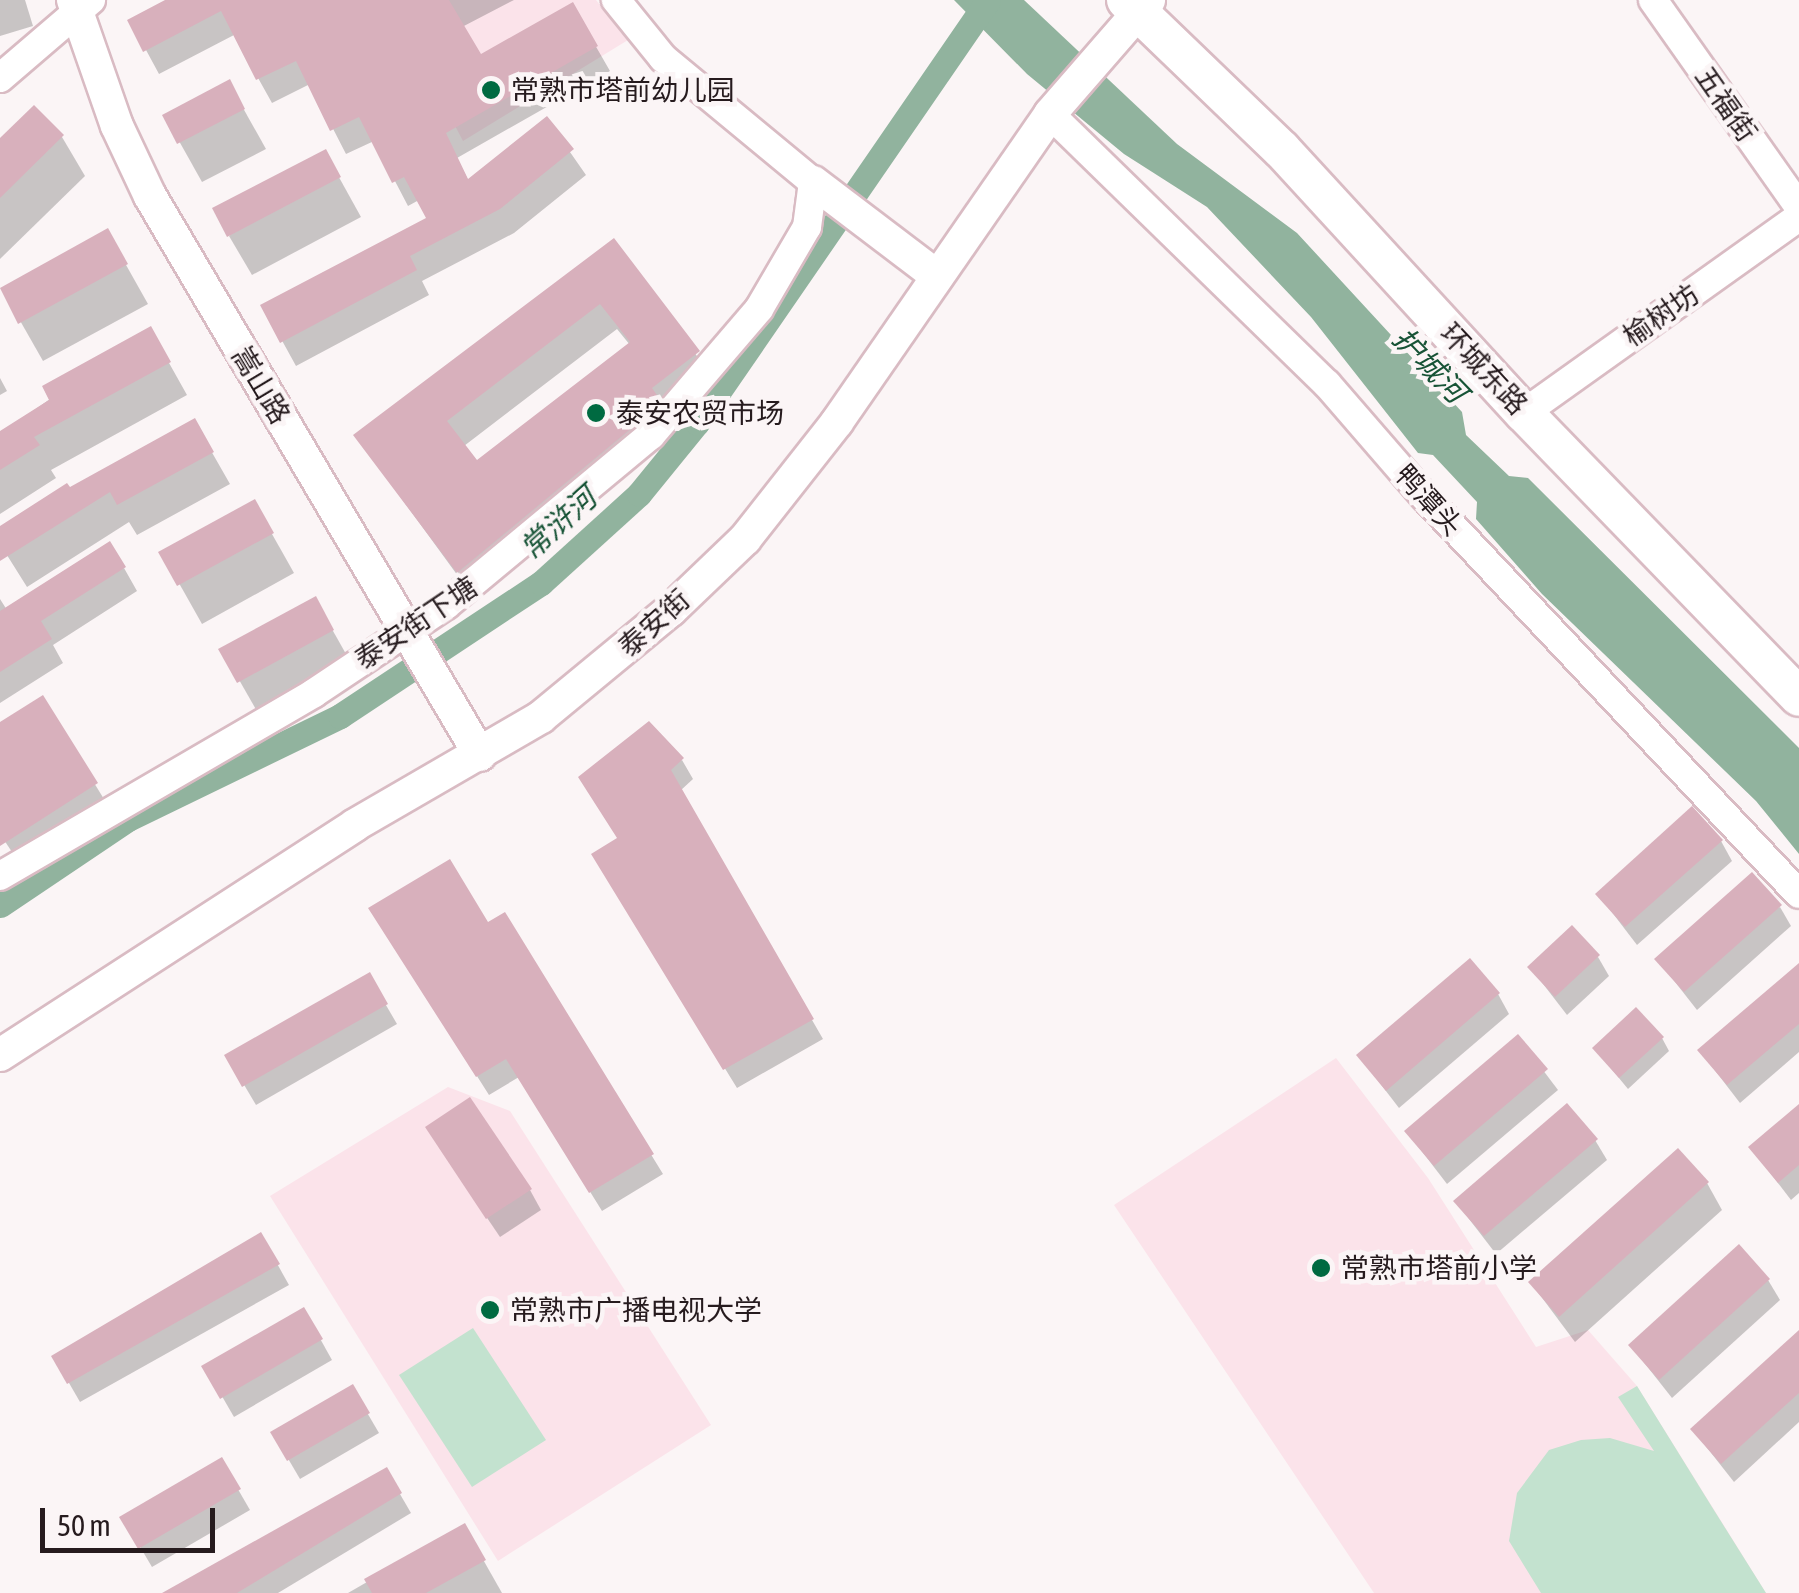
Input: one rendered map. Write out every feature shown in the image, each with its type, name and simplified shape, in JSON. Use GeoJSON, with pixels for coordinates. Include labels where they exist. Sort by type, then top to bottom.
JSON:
{"type":"FeatureCollection","features":[{"type":"Feature","properties":{"kind":"main road","name":"环城东路"},"geometry":{"type":"LineString","coordinates":[[1144,2],[1282,150],[1799,680]]}},
{"type":"Feature","properties":{"kind":"main road","name":"环城东路"},"geometry":{"type":"LineString","coordinates":[[1532,407],[1799,697]]}},
{"type":"Feature","properties":{"kind":"street"},"geometry":{"type":"LineString","coordinates":[[616,0],[663,58],[813,182],[937,276]]}},
{"type":"Feature","properties":{"kind":"street","name":"五福街"},"geometry":{"type":"LineString","coordinates":[[1654,0],[1799,208]]}},
{"type":"Feature","properties":{"kind":"street","name":"泰安街"},"geometry":{"type":"LineString","coordinates":[[0,1055],[356,825],[480,755],[587,682],[745,539],[837,422],[1050,114],[1144,2]]}},
{"type":"Feature","properties":{"kind":"street"},"geometry":{"type":"LineString","coordinates":[[0,78],[80,3]]}},
{"type":"Feature","properties":{"kind":"street","name":"嵩山路"},"geometry":{"type":"LineString","coordinates":[[80,3],[116,126],[150,196],[480,755]]}},
{"type":"Feature","properties":{"kind":"street","name":"鸭潭头"},"geometry":{"type":"LineString","coordinates":[[1050,114],[1327,384],[1425,497],[1799,894]]}},
{"type":"Feature","properties":{"kind":"street","name":"泰安街下塘"},"geometry":{"type":"LineString","coordinates":[[0,876],[314,693],[517,551],[651,435],[759,308],[807,227],[813,182]]}},
{"type":"Feature","properties":{"kind":"street","name":"榆树坊"},"geometry":{"type":"LineString","coordinates":[[1532,407],[1799,217]]}},
{"type":"Feature","properties":{"kind":"shaded area","name":"常熟市塔前幼儿园"},"geometry":{"type":"Polygon","coordinates":[[[389,0],[596,0],[628,40],[463,141],[389,0]]]}},
{"type":"Feature","properties":{"kind":"shaded area"},"geometry":{"type":"Polygon","coordinates":[[[954,0],[1024,0],[1177,144],[1297,233],[1462,412],[1466,435],[1509,476],[1528,478],[1799,748],[1799,854],[1756,801],[1542,594],[1476,519],[1477,502],[1433,455],[1418,453],[1311,317],[1207,207],[1124,154],[1027,74],[954,0]]]}},
{"type":"Feature","properties":{"kind":"shaded area","name":"常熟市塔前小学"},"geometry":{"type":"Polygon","coordinates":[[[1336,1058],[1428,1178],[1536,1347],[1588,1330],[1637,1386],[1766,1593],[1374,1593],[1114,1205],[1336,1058]]]}},
{"type":"Feature","properties":{"kind":"shaded area","name":"常熟市广播电视大学"},"geometry":{"type":"Polygon","coordinates":[[[448,1087],[510,1111],[711,1425],[498,1561],[270,1196],[448,1087]]]}},
{"type":"Feature","properties":{"kind":"shaded area"},"geometry":{"type":"Polygon","coordinates":[[[473,1328],[546,1440],[472,1487],[399,1375],[473,1328]]]}},
{"type":"Feature","properties":{"kind":"shaded area"},"geometry":{"type":"Polygon","coordinates":[[[1637,1386],[1766,1593],[1541,1593],[1509,1541],[1517,1493],[1549,1450],[1581,1440],[1610,1438],[1654,1451],[1618,1397],[1637,1386]]]}},
{"type":"Feature","properties":{"kind":"building"},"geometry":{"type":"Polygon","coordinates":[[[165,0],[449,0],[481,54],[573,2],[598,46],[446,133],[468,179],[547,116],[574,149],[500,209],[410,256],[417,270],[280,343],[260,305],[426,218],[404,177],[392,183],[359,117],[330,131],[296,61],[256,80],[221,11],[143,52],[127,20],[165,0]]]}},
{"type":"Feature","properties":{"kind":"building"},"geometry":{"type":"Polygon","coordinates":[[[230,79],[245,109],[177,144],[162,115],[230,79]]]}},
{"type":"Feature","properties":{"kind":"building"},"geometry":{"type":"Polygon","coordinates":[[[34,105],[64,135],[0,198],[0,138],[34,105]]]}},
{"type":"Feature","properties":{"kind":"building"},"geometry":{"type":"Polygon","coordinates":[[[326,149],[341,177],[227,237],[212,208],[326,149]]]}},
{"type":"Feature","properties":{"kind":"building"},"geometry":{"type":"Polygon","coordinates":[[[108,228],[128,264],[18,324],[0,288],[108,228]]]}},
{"type":"Feature","properties":{"kind":"building","name":"泰安农贸市场"},"geometry":{"type":"Polygon","coordinates":[[[614,238],[700,351],[652,388],[659,398],[639,422],[457,573],[353,435],[614,238]],[[600,304],[447,421],[477,460],[630,342],[600,304]]]}},
{"type":"Feature","properties":{"kind":"building"},"geometry":{"type":"Polygon","coordinates":[[[151,326],[171,362],[34,437],[40,445],[0,470],[0,431],[49,400],[42,386],[151,326]]]}},
{"type":"Feature","properties":{"kind":"building"},"geometry":{"type":"Polygon","coordinates":[[[195,418],[214,452],[117,505],[110,492],[0,561],[0,526],[67,483],[70,487],[195,418]]]}},
{"type":"Feature","properties":{"kind":"building"},"geometry":{"type":"Polygon","coordinates":[[[255,499],[274,533],[177,586],[158,552],[255,499]]]}},
{"type":"Feature","properties":{"kind":"building"},"geometry":{"type":"Polygon","coordinates":[[[110,541],[126,567],[41,621],[52,639],[0,672],[0,611],[110,541]]]}},
{"type":"Feature","properties":{"kind":"building"},"geometry":{"type":"Polygon","coordinates":[[[316,596],[334,630],[237,683],[218,649],[316,596]]]}},
{"type":"Feature","properties":{"kind":"building"},"geometry":{"type":"Polygon","coordinates":[[[43,695],[98,783],[0,846],[0,722],[43,695]]]}},
{"type":"Feature","properties":{"kind":"building"},"geometry":{"type":"Polygon","coordinates":[[[649,721],[684,758],[671,770],[814,1019],[723,1070],[591,854],[617,838],[578,777],[649,721]]]}},
{"type":"Feature","properties":{"kind":"building"},"geometry":{"type":"Polygon","coordinates":[[[1692,806],[1723,840],[1625,927],[1595,894],[1692,806]]]}},
{"type":"Feature","properties":{"kind":"building"},"geometry":{"type":"Polygon","coordinates":[[[450,859],[488,922],[505,912],[654,1154],[589,1193],[506,1059],[476,1077],[368,908],[450,859]]]}},
{"type":"Feature","properties":{"kind":"building"},"geometry":{"type":"Polygon","coordinates":[[[1752,872],[1782,905],[1684,992],[1654,959],[1752,872]]]}},
{"type":"Feature","properties":{"kind":"building"},"geometry":{"type":"Polygon","coordinates":[[[1572,925],[1600,955],[1555,997],[1527,967],[1572,925]]]}},
{"type":"Feature","properties":{"kind":"building"},"geometry":{"type":"Polygon","coordinates":[[[1470,958],[1500,993],[1386,1091],[1356,1055],[1470,958]]]}},
{"type":"Feature","properties":{"kind":"building"},"geometry":{"type":"Polygon","coordinates":[[[1799,963],[1799,1024],[1727,1085],[1697,1050],[1799,963]]]}},
{"type":"Feature","properties":{"kind":"building"},"geometry":{"type":"Polygon","coordinates":[[[370,972],[388,1004],[242,1087],[224,1055],[370,972]]]}},
{"type":"Feature","properties":{"kind":"building"},"geometry":{"type":"Polygon","coordinates":[[[1636,1007],[1664,1037],[1619,1078],[1592,1048],[1636,1007]]]}},
{"type":"Feature","properties":{"kind":"building"},"geometry":{"type":"Polygon","coordinates":[[[1518,1034],[1548,1069],[1434,1166],[1404,1131],[1518,1034]]]}},
{"type":"Feature","properties":{"kind":"building"},"geometry":{"type":"Polygon","coordinates":[[[470,1097],[532,1189],[486,1219],[425,1127],[470,1097]]]}},
{"type":"Feature","properties":{"kind":"building"},"geometry":{"type":"Polygon","coordinates":[[[1567,1103],[1598,1139],[1484,1236],[1453,1201],[1567,1103]]]}},
{"type":"Feature","properties":{"kind":"building"},"geometry":{"type":"Polygon","coordinates":[[[1799,1104],[1799,1165],[1778,1183],[1748,1147],[1799,1104]]]}},
{"type":"Feature","properties":{"kind":"building"},"geometry":{"type":"Polygon","coordinates":[[[1678,1148],[1709,1182],[1559,1317],[1528,1282],[1678,1148]]]}},
{"type":"Feature","properties":{"kind":"building"},"geometry":{"type":"Polygon","coordinates":[[[261,1232],[280,1264],[67,1384],[51,1356],[261,1232]]]}},
{"type":"Feature","properties":{"kind":"building"},"geometry":{"type":"Polygon","coordinates":[[[1739,1244],[1770,1279],[1659,1380],[1628,1345],[1739,1244]]]}},
{"type":"Feature","properties":{"kind":"building"},"geometry":{"type":"Polygon","coordinates":[[[304,1307],[323,1339],[220,1399],[201,1366],[304,1307]]]}},
{"type":"Feature","properties":{"kind":"building"},"geometry":{"type":"Polygon","coordinates":[[[1799,1330],[1799,1393],[1721,1464],[1690,1429],[1799,1330]]]}},
{"type":"Feature","properties":{"kind":"building"},"geometry":{"type":"Polygon","coordinates":[[[353,1384],[370,1413],[287,1461],[270,1432],[353,1384]]]}},
{"type":"Feature","properties":{"kind":"building"},"geometry":{"type":"Polygon","coordinates":[[[222,1457],[241,1489],[138,1549],[119,1517],[222,1457]]]}},
{"type":"Feature","properties":{"kind":"building"},"geometry":{"type":"Polygon","coordinates":[[[387,1467],[402,1493],[237,1593],[162,1593],[387,1467]]]}},
{"type":"Feature","properties":{"kind":"building"},"geometry":{"type":"Polygon","coordinates":[[[465,1523],[486,1560],[426,1593],[372,1593],[364,1579],[465,1523]]]}},
{"type":"Feature","properties":{"kind":"waterway","name":"常浒河"},"geometry":{"type":"LineString","coordinates":[[0,905],[128,819],[340,716],[541,583],[639,494],[697,423],[988,0]]}},
{"type":"Feature","properties":{"kind":"place","name":"常熟市塔前幼儿园"},"geometry":{"type":"Point","coordinates":[491,90]}},
{"type":"Feature","properties":{"kind":"place","name":"泰安农贸市场"},"geometry":{"type":"Point","coordinates":[596,413]}},
{"type":"Feature","properties":{"kind":"place","name":"常熟市塔前小学"},"geometry":{"type":"Point","coordinates":[1321,1268]}},
{"type":"Feature","properties":{"kind":"place","name":"常熟市广播电视大学"},"geometry":{"type":"Point","coordinates":[490,1310]}},
{"type":"Feature","properties":{"kind":"water label","name":"护城河"},"geometry":{"type":"Point","coordinates":[1430,365]}}]}
